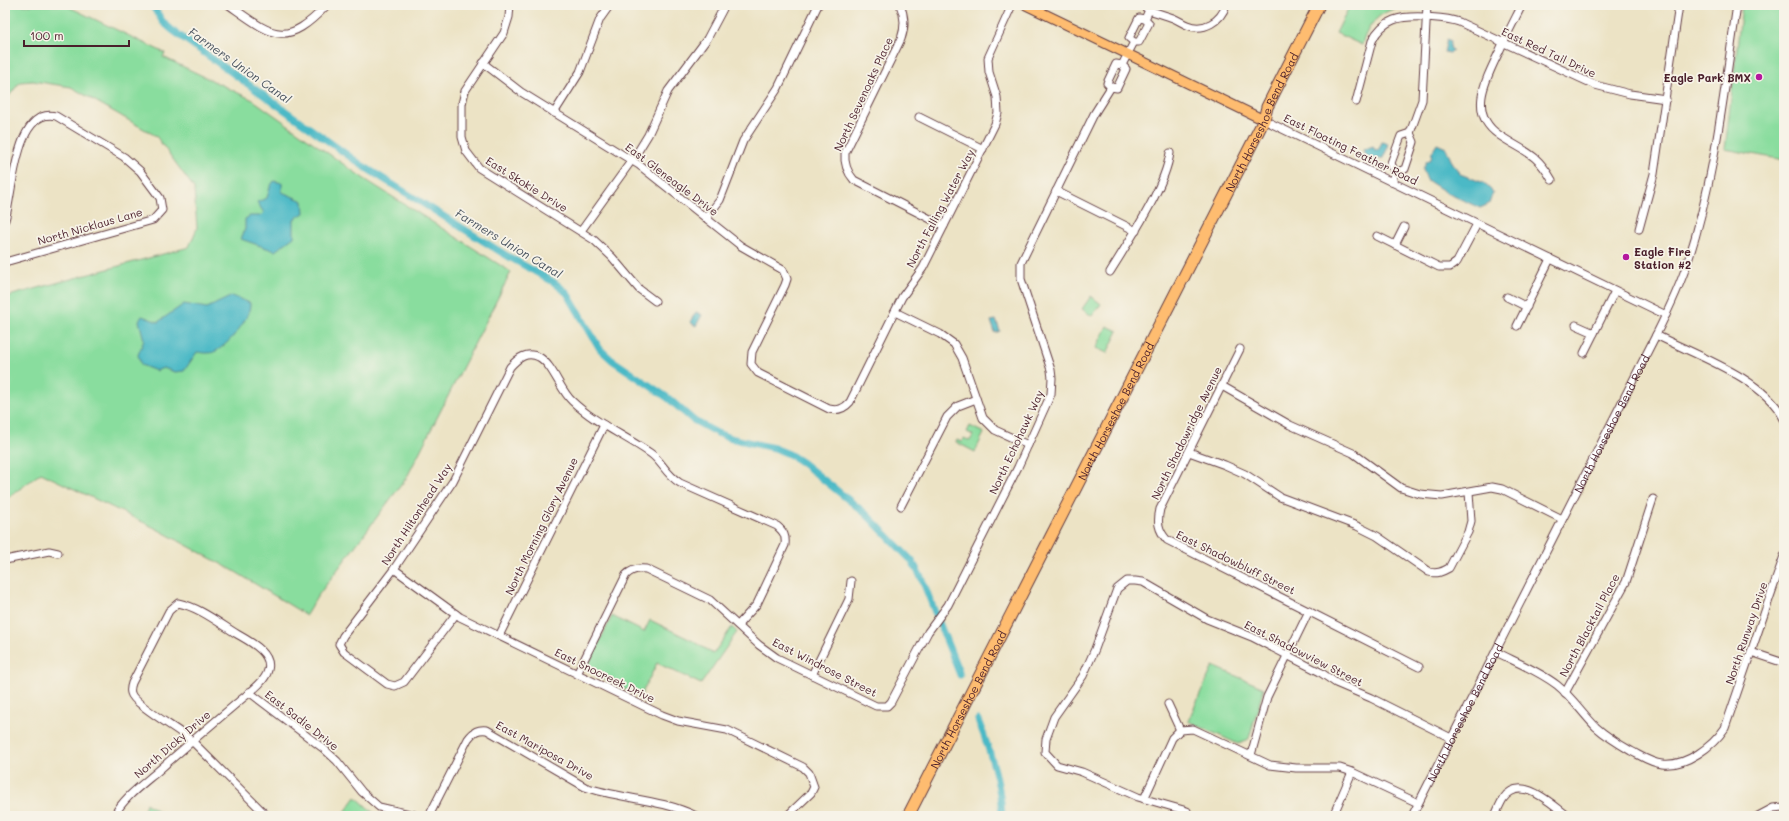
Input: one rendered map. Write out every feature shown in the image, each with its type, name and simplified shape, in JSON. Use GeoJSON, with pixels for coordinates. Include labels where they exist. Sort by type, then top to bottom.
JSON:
{"type":"FeatureCollection","features":[{"type":"Feature","properties":{"kind":"highway","name":"North Horseshoe Bend Road"},"geometry":{"type":"LineString","coordinates":[[908,816],[1264,120],[1267,107],[1319,5]]}},
{"type":"Feature","properties":{"kind":"main road","name":"East Floating Feather Road"},"geometry":{"type":"LineString","coordinates":[[1026,5],[1264,120]]}},
{"type":"Feature","properties":{"kind":"street"},"geometry":{"type":"LineString","coordinates":[[229,5],[263,28],[280,34],[292,33],[303,28],[312,22],[327,5]]}},
{"type":"Feature","properties":{"kind":"street"},"geometry":{"type":"LineString","coordinates":[[483,63],[508,25],[510,5]]}},
{"type":"Feature","properties":{"kind":"street"},"geometry":{"type":"LineString","coordinates":[[554,113],[584,65],[600,19],[610,5]]}},
{"type":"Feature","properties":{"kind":"street"},"geometry":{"type":"LineString","coordinates":[[581,231],[632,161],[648,135],[668,91],[706,40],[724,5]]}},
{"type":"Feature","properties":{"kind":"street"},"geometry":{"type":"LineString","coordinates":[[706,218],[720,200],[743,141],[778,88],[818,5]]}},
{"type":"Feature","properties":{"kind":"street","name":"North Sevenoaks Place"},"geometry":{"type":"LineString","coordinates":[[900,5],[904,14],[904,32],[845,153],[846,168],[854,180],[944,226]]}},
{"type":"Feature","properties":{"kind":"street","name":"North Falling Water Way"},"geometry":{"type":"LineString","coordinates":[[841,409],[850,402],[902,298],[923,268],[995,124],[998,113],[997,98],[989,72],[988,58],[1012,5]]}},
{"type":"Feature","properties":{"kind":"street"},"geometry":{"type":"LineString","coordinates":[[1142,5],[1149,10],[1174,18],[1188,26],[1202,27],[1218,20],[1223,14],[1226,5]]}},
{"type":"Feature","properties":{"kind":"street"},"geometry":{"type":"LineString","coordinates":[[1391,182],[1396,173],[1404,169],[1414,142],[1410,133],[1422,100],[1427,5]]}},
{"type":"Feature","properties":{"kind":"street"},"geometry":{"type":"LineString","coordinates":[[1522,5],[1484,82],[1481,101],[1482,112],[1491,128],[1498,135],[1533,155],[1544,167],[1552,180]]}},
{"type":"Feature","properties":{"kind":"street"},"geometry":{"type":"LineString","coordinates":[[1639,229],[1654,174],[1679,5]]}},
{"type":"Feature","properties":{"kind":"street","name":"North Horseshoe Bend Road"},"geometry":{"type":"LineString","coordinates":[[1412,816],[1656,336],[1688,261],[1707,192],[1716,148],[1736,5]]}},
{"type":"Feature","properties":{"kind":"street"},"geometry":{"type":"LineString","coordinates":[[1145,19],[1149,10]]}},
{"type":"Feature","properties":{"kind":"street","name":"East Red Tail Drive"},"geometry":{"type":"LineString","coordinates":[[1356,102],[1372,41],[1376,33],[1382,26],[1398,18],[1426,17],[1449,18],[1459,22],[1595,85],[1630,94],[1666,100]]}},
{"type":"Feature","properties":{"kind":"street"},"geometry":{"type":"LineString","coordinates":[[1138,18],[1145,19],[1149,23],[1139,42],[1134,42],[1129,38],[1138,18]]}},
{"type":"Feature","properties":{"kind":"street","name":"North Echohawk Way"},"geometry":{"type":"LineString","coordinates":[[1122,65],[1134,42]]}},
{"type":"Feature","properties":{"kind":"street","name":"East Gleneagle Drive"},"geometry":{"type":"LineString","coordinates":[[483,63],[521,92],[632,161],[741,246],[779,267],[786,275],[786,285],[752,352],[750,364],[758,374],[822,406],[836,410],[841,409]]}},
{"type":"Feature","properties":{"kind":"street","name":"East Skokie Drive"},"geometry":{"type":"LineString","coordinates":[[483,63],[465,91],[462,104],[462,137],[466,152],[472,161],[479,168],[581,231],[606,251],[639,289],[655,301]]}},
{"type":"Feature","properties":{"kind":"street","name":"North Echohawk Way"},"geometry":{"type":"LineString","coordinates":[[1116,64],[1122,65],[1126,69],[1117,88],[1111,87],[1107,83],[1116,64]]}},
{"type":"Feature","properties":{"kind":"street","name":"North Echohawk Way"},"geometry":{"type":"LineString","coordinates":[[887,706],[894,698],[933,624],[948,605],[1028,445],[1051,394],[1052,378],[1021,279],[1020,271],[1024,255],[1094,114],[1111,87]]}},
{"type":"Feature","properties":{"kind":"street","name":"North Nicklaus Lane"},"geometry":{"type":"LineString","coordinates":[[5,220],[23,138],[30,125],[42,116],[49,114],[56,116],[124,157],[140,171],[160,198],[162,210],[153,220],[5,262]]}},
{"type":"Feature","properties":{"kind":"street"},"geometry":{"type":"LineString","coordinates":[[919,117],[983,149]]}},
{"type":"Feature","properties":{"kind":"street","name":"East Floating Feather Road"},"geometry":{"type":"LineString","coordinates":[[1264,120],[1666,315]]}},
{"type":"Feature","properties":{"kind":"street"},"geometry":{"type":"LineString","coordinates":[[1396,173],[1391,164],[1401,136],[1410,133]]}},
{"type":"Feature","properties":{"kind":"street"},"geometry":{"type":"LineString","coordinates":[[1110,272],[1136,230],[1166,170],[1170,153]]}},
{"type":"Feature","properties":{"kind":"street"},"geometry":{"type":"LineString","coordinates":[[1056,191],[1136,230]]}},
{"type":"Feature","properties":{"kind":"street"},"geometry":{"type":"LineString","coordinates":[[1377,236],[1439,267],[1450,267],[1457,262],[1477,224]]}},
{"type":"Feature","properties":{"kind":"street"},"geometry":{"type":"LineString","coordinates":[[1395,245],[1404,227]]}},
{"type":"Feature","properties":{"kind":"street"},"geometry":{"type":"LineString","coordinates":[[1517,326],[1550,259]]}},
{"type":"Feature","properties":{"kind":"street"},"geometry":{"type":"LineString","coordinates":[[1584,353],[1615,291]]}},
{"type":"Feature","properties":{"kind":"street"},"geometry":{"type":"LineString","coordinates":[[1508,297],[1527,307]]}},
{"type":"Feature","properties":{"kind":"street"},"geometry":{"type":"LineString","coordinates":[[895,312],[940,334],[954,344],[962,358],[983,418],[995,430],[1028,445]]}},
{"type":"Feature","properties":{"kind":"street"},"geometry":{"type":"LineString","coordinates":[[1576,324],[1594,333]]}},
{"type":"Feature","properties":{"kind":"street"},"geometry":{"type":"LineString","coordinates":[[1656,336],[1750,384],[1768,397],[1784,419]]}},
{"type":"Feature","properties":{"kind":"street","name":"North Shadowridge Avenue"},"geometry":{"type":"LineString","coordinates":[[1158,528],[1160,509],[1240,349]]}},
{"type":"Feature","properties":{"kind":"street","name":"North Hiltonhead Way"},"geometry":{"type":"LineString","coordinates":[[456,614],[404,682],[395,686],[387,684],[344,652],[339,644],[343,636],[394,569],[453,481],[510,367],[518,357],[529,355],[538,357],[545,361],[570,399],[585,414],[604,425]]}},
{"type":"Feature","properties":{"kind":"street"},"geometry":{"type":"LineString","coordinates":[[1222,386],[1290,425],[1352,453],[1401,488],[1420,494],[1442,496],[1492,487],[1502,489],[1562,519]]}},
{"type":"Feature","properties":{"kind":"street"},"geometry":{"type":"LineString","coordinates":[[901,506],[947,417],[958,406],[976,399]]}},
{"type":"Feature","properties":{"kind":"street"},"geometry":{"type":"LineString","coordinates":[[604,425],[620,433],[652,454],[670,476],[680,483],[777,526],[786,537],[785,545],[758,604],[738,625]]}},
{"type":"Feature","properties":{"kind":"street","name":"North Morning Glory Avenue"},"geometry":{"type":"LineString","coordinates":[[499,636],[604,425]]}},
{"type":"Feature","properties":{"kind":"street"},"geometry":{"type":"LineString","coordinates":[[1188,452],[1245,474],[1280,497],[1357,526],[1377,536],[1429,572],[1439,573],[1449,568],[1468,532],[1470,521],[1469,492]]}},
{"type":"Feature","properties":{"kind":"street","name":"North Blacktail Place"},"geometry":{"type":"LineString","coordinates":[[1565,693],[1626,582],[1653,499]]}},
{"type":"Feature","properties":{"kind":"street","name":"East Shadowbluff Street"},"geometry":{"type":"LineString","coordinates":[[1158,528],[1167,540],[1419,667]]}},
{"type":"Feature","properties":{"kind":"street"},"geometry":{"type":"LineString","coordinates":[[5,560],[49,551],[58,553]]}},
{"type":"Feature","properties":{"kind":"street","name":"North Runway Drive"},"geometry":{"type":"LineString","coordinates":[[1496,652],[1546,677],[1565,693],[1607,736],[1651,761],[1661,764],[1673,764],[1686,760],[1717,740],[1725,728],[1784,556]]}},
{"type":"Feature","properties":{"kind":"street","name":"East Snocreek Drive"},"geometry":{"type":"LineString","coordinates":[[394,569],[456,614],[577,674],[662,715],[678,721],[726,730],[803,767],[810,773],[814,787],[811,793],[787,816]]}},
{"type":"Feature","properties":{"kind":"street","name":"East Windrose Street"},"geometry":{"type":"LineString","coordinates":[[577,674],[626,575],[635,569],[646,569],[710,600],[766,651],[876,706],[887,706]]}},
{"type":"Feature","properties":{"kind":"street"},"geometry":{"type":"LineString","coordinates":[[812,675],[849,599],[851,581]]}},
{"type":"Feature","properties":{"kind":"street","name":"East Shadowview Street"},"geometry":{"type":"LineString","coordinates":[[1144,799],[1082,772],[1057,765],[1045,752],[1046,738],[1054,717],[1083,676],[1095,649],[1108,610],[1117,589],[1127,582],[1143,582],[1208,619],[1252,637],[1320,672],[1336,683],[1371,698],[1451,738]]}},
{"type":"Feature","properties":{"kind":"street","name":"North Dicky Drive"},"geometry":{"type":"LineString","coordinates":[[114,816],[139,788],[265,678],[268,670],[268,661],[264,652],[189,605],[178,604],[169,611],[132,683],[131,693],[137,702],[183,733],[192,741]]}},
{"type":"Feature","properties":{"kind":"street"},"geometry":{"type":"LineString","coordinates":[[1250,755],[1268,697],[1309,611]]}},
{"type":"Feature","properties":{"kind":"street"},"geometry":{"type":"LineString","coordinates":[[1751,652],[1784,663]]}},
{"type":"Feature","properties":{"kind":"street","name":"East Sadie Drive"},"geometry":{"type":"LineString","coordinates":[[249,692],[324,749],[337,761],[362,792],[379,807],[418,816]]}},
{"type":"Feature","properties":{"kind":"street"},"geometry":{"type":"LineString","coordinates":[[1168,704],[1180,730]]}},
{"type":"Feature","properties":{"kind":"street"},"geometry":{"type":"LineString","coordinates":[[1187,811],[1144,799],[1172,738],[1180,730],[1193,729],[1270,765],[1296,768],[1340,768],[1352,772],[1418,803]]}},
{"type":"Feature","properties":{"kind":"street","name":"East Mariposa Drive"},"geometry":{"type":"LineString","coordinates":[[429,816],[468,739],[477,730],[487,730],[585,787],[598,792],[668,806],[696,816]]}},
{"type":"Feature","properties":{"kind":"street"},"geometry":{"type":"LineString","coordinates":[[192,741],[267,816]]}},
{"type":"Feature","properties":{"kind":"street"},"geometry":{"type":"LineString","coordinates":[[1333,816],[1352,772]]}},
{"type":"Feature","properties":{"kind":"street"},"geometry":{"type":"LineString","coordinates":[[1495,816],[1503,799],[1509,793],[1526,789],[1534,792],[1568,816]]}},
{"type":"Feature","properties":{"kind":"street"},"geometry":{"type":"LineString","coordinates":[[1758,816],[1773,808],[1784,807]]}},
{"type":"Feature","properties":{"kind":"green space"},"geometry":{"type":"Polygon","coordinates":[[[5,5],[65,5],[165,53],[163,57],[253,100],[363,178],[511,272],[407,477],[317,597],[306,615],[234,571],[155,528],[41,473],[5,500],[5,297],[189,247],[197,228],[194,188],[156,136],[71,87],[33,81],[20,82],[5,101],[5,5]]]}},
{"type":"Feature","properties":{"kind":"green space"},"geometry":{"type":"Polygon","coordinates":[[[1350,5],[1417,5],[1411,8],[1399,8],[1385,12],[1375,20],[1367,32],[1362,45],[1336,33],[1350,5]]]}},
{"type":"Feature","properties":{"kind":"green space","name":"Eagle Park BMX"},"geometry":{"type":"Polygon","coordinates":[[[1742,5],[1784,5],[1784,160],[1725,149],[1742,5]]]}},
{"type":"Feature","properties":{"kind":"green space"},"geometry":{"type":"Polygon","coordinates":[[[1091,296],[1101,304],[1092,316],[1082,309],[1091,296]]]}},
{"type":"Feature","properties":{"kind":"green space"},"geometry":{"type":"Polygon","coordinates":[[[1107,326],[1118,331],[1107,353],[1096,348],[1107,326]]]}},
{"type":"Feature","properties":{"kind":"green space"},"geometry":{"type":"Polygon","coordinates":[[[970,426],[984,433],[975,452],[956,442],[957,440],[962,442],[964,438],[970,441],[973,435],[967,432],[970,426]]]}},
{"type":"Feature","properties":{"kind":"green space"},"geometry":{"type":"Polygon","coordinates":[[[612,616],[644,632],[650,620],[695,642],[713,654],[732,627],[737,632],[701,684],[657,663],[640,697],[589,671],[586,668],[612,616]]]}},
{"type":"Feature","properties":{"kind":"green space"},"geometry":{"type":"Polygon","coordinates":[[[1213,666],[1264,688],[1247,741],[1238,744],[1188,721],[1213,666]]]}},
{"type":"Feature","properties":{"kind":"green space"},"geometry":{"type":"Polygon","coordinates":[[[356,797],[377,816],[342,816],[356,797]]]}},
{"type":"Feature","properties":{"kind":"green space"},"geometry":{"type":"Polygon","coordinates":[[[146,803],[165,816],[142,816],[146,803]]]}},
{"type":"Feature","properties":{"kind":"water"},"geometry":{"type":"Polygon","coordinates":[[[1447,39],[1451,41],[1450,48],[1453,50],[1450,53],[1444,52],[1447,39]]]}},
{"type":"Feature","properties":{"kind":"water"},"geometry":{"type":"Polygon","coordinates":[[[1382,142],[1387,143],[1388,147],[1383,158],[1372,159],[1366,156],[1363,150],[1373,146],[1375,151],[1379,149],[1382,142]]]}},
{"type":"Feature","properties":{"kind":"water"},"geometry":{"type":"Polygon","coordinates":[[[1437,144],[1446,148],[1451,160],[1460,174],[1484,183],[1493,192],[1489,204],[1480,208],[1447,193],[1427,180],[1423,169],[1426,162],[1431,159],[1432,152],[1437,144]]]}},
{"type":"Feature","properties":{"kind":"water"},"geometry":{"type":"Polygon","coordinates":[[[274,181],[282,183],[282,192],[303,201],[304,213],[294,219],[294,237],[275,251],[241,239],[245,229],[245,219],[250,216],[260,216],[264,213],[257,202],[267,198],[270,187],[274,181]]]}},
{"type":"Feature","properties":{"kind":"water"},"geometry":{"type":"Polygon","coordinates":[[[232,296],[250,303],[249,309],[243,323],[233,337],[221,348],[211,353],[197,352],[184,371],[175,372],[163,368],[156,371],[141,365],[138,355],[144,340],[139,321],[142,316],[158,322],[184,304],[207,308],[232,296]]]}},
{"type":"Feature","properties":{"kind":"water"},"geometry":{"type":"Polygon","coordinates":[[[696,312],[702,315],[696,326],[690,322],[696,312]]]}},
{"type":"Feature","properties":{"kind":"water"},"geometry":{"type":"Polygon","coordinates":[[[996,320],[1000,331],[995,333],[991,321],[996,320]]]}},
{"type":"Feature","properties":{"kind":"waterway","name":"Farmers Union Canal"},"geometry":{"type":"LineString","coordinates":[[152,5],[163,22],[172,30],[363,166],[504,254],[555,283],[567,293],[600,349],[612,360],[668,398],[693,420],[717,433],[734,439],[774,448],[789,454],[803,463],[866,514],[912,561],[921,577],[960,675]]}},
{"type":"Feature","properties":{"kind":"waterway","name":"Farmers Union Canal"},"geometry":{"type":"LineString","coordinates":[[978,720],[994,767],[1000,791],[1002,816]]}},
{"type":"Feature","properties":{"kind":"place","name":"Eagle Park BMX"},"geometry":{"type":"Point","coordinates":[1759,77]}},
{"type":"Feature","properties":{"kind":"place","name":"Eagle Fire Station #2"},"geometry":{"type":"Point","coordinates":[1626,257]}}]}
